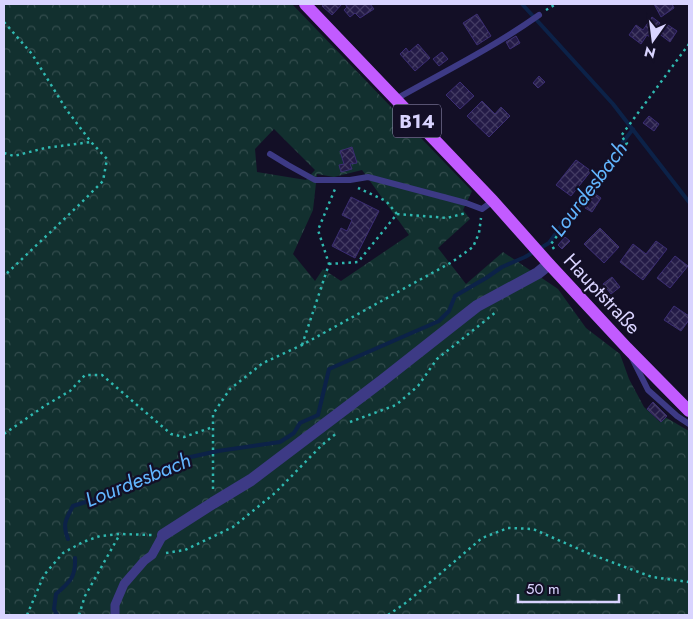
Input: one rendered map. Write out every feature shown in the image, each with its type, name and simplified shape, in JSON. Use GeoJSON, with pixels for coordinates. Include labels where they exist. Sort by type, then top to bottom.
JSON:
{"type":"FeatureCollection","features":[{"type":"Feature","properties":{"kind":"main road","name":"Hauptstraße"},"geometry":{"type":"LineString","coordinates":[[305,4],[493,201],[627,348],[689,411]]}},
{"type":"Feature","properties":{"kind":"street"},"geometry":{"type":"LineString","coordinates":[[114,615],[115,605],[124,584],[144,561],[152,555],[163,535],[251,480],[384,380],[477,306],[538,273],[545,260]]}},
{"type":"Feature","properties":{"kind":"lane"},"geometry":{"type":"LineString","coordinates":[[396,99],[463,62],[539,15]]}},
{"type":"Feature","properties":{"kind":"lane"},"geometry":{"type":"LineString","coordinates":[[270,154],[315,180],[350,180],[368,177],[466,203],[482,210],[493,201]]}},
{"type":"Feature","properties":{"kind":"lane"},"geometry":{"type":"LineString","coordinates":[[627,348],[648,390],[677,416],[689,424]]}},
{"type":"Feature","properties":{"kind":"path"},"geometry":{"type":"LineString","coordinates":[[4,22],[32,54],[66,109],[106,159],[103,181],[4,276]]}},
{"type":"Feature","properties":{"kind":"path"},"geometry":{"type":"LineString","coordinates":[[545,260],[558,253],[551,244],[627,143],[621,136],[689,44]]}},
{"type":"Feature","properties":{"kind":"path"},"geometry":{"type":"LineString","coordinates":[[4,154],[14,156],[45,148],[91,142]]}},
{"type":"Feature","properties":{"kind":"path"},"geometry":{"type":"LineString","coordinates":[[213,503],[213,414],[230,389],[262,363],[302,345],[452,262],[473,246],[479,233],[482,210],[447,218],[397,214],[386,201],[339,180],[318,230],[329,264],[302,345]]}},
{"type":"Feature","properties":{"kind":"path"},"geometry":{"type":"LineString","coordinates":[[329,264],[358,262],[397,214]]}},
{"type":"Feature","properties":{"kind":"path"},"geometry":{"type":"LineString","coordinates":[[152,555],[185,550],[233,527],[275,493],[322,445],[351,421],[396,405],[418,386],[437,359],[497,311]]}},
{"type":"Feature","properties":{"kind":"path"},"geometry":{"type":"LineString","coordinates":[[4,434],[70,391],[85,375],[102,375],[171,434],[184,436],[213,427]]}},
{"type":"Feature","properties":{"kind":"path"},"geometry":{"type":"LineString","coordinates":[[388,615],[407,602],[482,538],[508,528],[533,529],[590,554],[652,577],[689,582]]}},
{"type":"Feature","properties":{"kind":"path"},"geometry":{"type":"LineString","coordinates":[[26,615],[44,575],[63,553],[83,542],[100,536],[120,534],[163,535]]}},
{"type":"Feature","properties":{"kind":"path"},"geometry":{"type":"LineString","coordinates":[[79,615],[85,596],[120,534]]}},
{"type":"Feature","properties":{"kind":"green space"},"geometry":{"type":"Polygon","coordinates":[[[4,4],[292,4],[472,191],[463,210],[470,219],[438,248],[466,284],[503,252],[558,289],[586,328],[620,354],[629,379],[644,407],[660,422],[665,417],[689,431],[689,615],[4,615],[4,4]],[[274,129],[255,149],[257,172],[306,180],[315,170],[274,129]],[[362,170],[334,177],[317,174],[313,210],[293,254],[315,281],[323,269],[341,281],[409,235],[362,170]]]}},
{"type":"Feature","properties":{"kind":"building"},"geometry":{"type":"Polygon","coordinates":[[[324,4],[342,4],[332,15],[322,6],[324,4]]]}},
{"type":"Feature","properties":{"kind":"building"},"geometry":{"type":"Polygon","coordinates":[[[345,4],[370,4],[374,9],[360,18],[355,13],[350,17],[344,10],[347,7],[345,4]]]}},
{"type":"Feature","properties":{"kind":"building"},"geometry":{"type":"Polygon","coordinates":[[[654,4],[672,4],[674,8],[661,17],[654,4]]]}},
{"type":"Feature","properties":{"kind":"building"},"geometry":{"type":"Polygon","coordinates":[[[477,14],[491,36],[477,45],[463,23],[477,14]]]}},
{"type":"Feature","properties":{"kind":"building"},"geometry":{"type":"Polygon","coordinates":[[[652,17],[660,23],[650,37],[647,35],[641,44],[629,35],[636,25],[643,30],[652,17]]]}},
{"type":"Feature","properties":{"kind":"building"},"geometry":{"type":"Polygon","coordinates":[[[665,23],[677,31],[670,42],[658,33],[665,23]]]}},
{"type":"Feature","properties":{"kind":"building"},"geometry":{"type":"Polygon","coordinates":[[[516,36],[520,43],[510,49],[506,42],[516,36]]]}},
{"type":"Feature","properties":{"kind":"building"},"geometry":{"type":"Polygon","coordinates":[[[418,44],[430,58],[415,71],[400,54],[406,48],[409,52],[418,44]]]}},
{"type":"Feature","properties":{"kind":"building"},"geometry":{"type":"Polygon","coordinates":[[[442,52],[448,59],[439,66],[433,59],[442,52]]]}},
{"type":"Feature","properties":{"kind":"building"},"geometry":{"type":"Polygon","coordinates":[[[539,76],[545,82],[538,88],[533,83],[539,76]]]}},
{"type":"Feature","properties":{"kind":"building"},"geometry":{"type":"Polygon","coordinates":[[[460,82],[474,96],[460,109],[446,95],[460,82]]]}},
{"type":"Feature","properties":{"kind":"building"},"geometry":{"type":"Polygon","coordinates":[[[482,101],[495,114],[501,107],[510,116],[489,137],[467,116],[482,101]]]}},
{"type":"Feature","properties":{"kind":"building"},"geometry":{"type":"Polygon","coordinates":[[[649,116],[659,124],[654,131],[643,123],[649,116]]]}},
{"type":"Feature","properties":{"kind":"building"},"geometry":{"type":"Polygon","coordinates":[[[352,147],[357,163],[350,164],[352,169],[341,172],[339,165],[344,164],[340,151],[352,147]]]}},
{"type":"Feature","properties":{"kind":"building"},"geometry":{"type":"Polygon","coordinates":[[[576,160],[591,171],[571,196],[556,185],[576,160]]]}},
{"type":"Feature","properties":{"kind":"building"},"geometry":{"type":"Polygon","coordinates":[[[594,193],[601,198],[592,212],[585,208],[594,193]]]}},
{"type":"Feature","properties":{"kind":"building"},"geometry":{"type":"Polygon","coordinates":[[[351,197],[379,211],[355,258],[332,246],[341,228],[347,231],[352,220],[342,215],[351,197]]]}},
{"type":"Feature","properties":{"kind":"building"},"geometry":{"type":"Polygon","coordinates":[[[600,228],[619,247],[604,263],[584,244],[600,228]]]}},
{"type":"Feature","properties":{"kind":"building"},"geometry":{"type":"Polygon","coordinates":[[[565,237],[570,241],[562,249],[558,245],[565,237]]]}},
{"type":"Feature","properties":{"kind":"building"},"geometry":{"type":"Polygon","coordinates":[[[656,241],[667,249],[643,280],[620,262],[633,244],[646,254],[656,241]]]}},
{"type":"Feature","properties":{"kind":"building"},"geometry":{"type":"Polygon","coordinates":[[[675,256],[688,266],[670,288],[657,278],[675,256]]]}},
{"type":"Feature","properties":{"kind":"building"},"geometry":{"type":"Polygon","coordinates":[[[612,277],[620,287],[611,294],[603,284],[612,277]]]}},
{"type":"Feature","properties":{"kind":"building"},"geometry":{"type":"Polygon","coordinates":[[[674,306],[689,316],[689,320],[681,331],[664,320],[674,306]]]}},
{"type":"Feature","properties":{"kind":"building"},"geometry":{"type":"Polygon","coordinates":[[[653,402],[667,416],[661,422],[647,409],[653,402]]]}},
{"type":"Feature","properties":{"kind":"waterway"},"geometry":{"type":"LineString","coordinates":[[522,4],[613,104],[689,202]]}},
{"type":"Feature","properties":{"kind":"waterway","name":"Lourdesbach"},"geometry":{"type":"LineString","coordinates":[[68,539],[65,529],[66,522],[73,506],[111,494],[186,458],[218,451],[280,442],[294,433],[300,423],[318,415],[329,369],[439,321],[449,311],[455,296],[502,267],[525,257],[549,243],[633,129]]}},
{"type":"Feature","properties":{"kind":"waterway","name":"Lourdesbach"},"geometry":{"type":"LineString","coordinates":[[57,615],[54,609],[56,594],[71,579],[75,558]]}}]}
